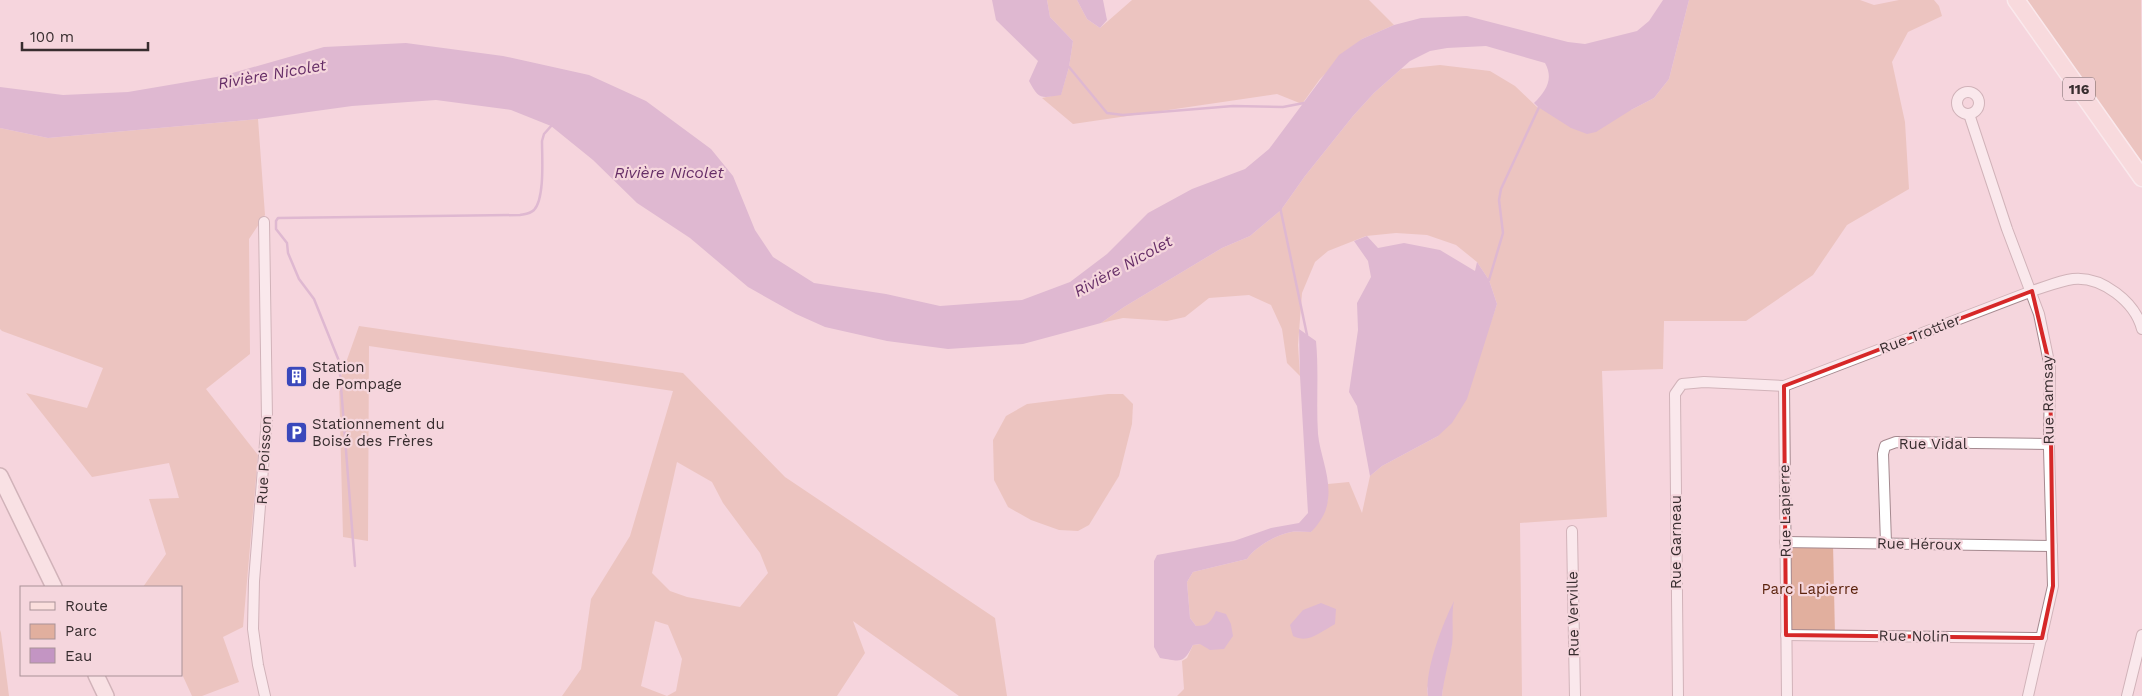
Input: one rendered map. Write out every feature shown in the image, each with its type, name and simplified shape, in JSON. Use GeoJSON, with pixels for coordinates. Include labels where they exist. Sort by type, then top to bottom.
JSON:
{"type":"FeatureCollection","features":[{"type":"Feature","properties":{"kind":"main road","name":"116"},"geometry":{"type":"LineString","coordinates":[[2016,0],[2142,178]]}},
{"type":"Feature","properties":{"kind":"street","name":"Rue Ramsay"},"geometry":{"type":"LineString","coordinates":[[1969,114],[2007,229],[2032,291],[2044,332],[2050,368],[2049,444],[2053,586],[2028,696]]}},
{"type":"Feature","properties":{"kind":"street","name":"Rue Poisson"},"geometry":{"type":"LineString","coordinates":[[264,222],[267,418],[254,581],[253,629],[265,696]]}},
{"type":"Feature","properties":{"kind":"street","name":"Rue Trottier"},"geometry":{"type":"LineString","coordinates":[[1678,389],[1682,384],[1688,382],[1784,386],[2062,280],[2088,280],[2126,300],[2139,318],[2142,329]]}},
{"type":"Feature","properties":{"kind":"street","name":"Rue Lapierre"},"geometry":{"type":"LineString","coordinates":[[1784,386],[1787,696]]}},
{"type":"Feature","properties":{"kind":"street","name":"Rue Garneau"},"geometry":{"type":"LineString","coordinates":[[1678,389],[1675,394],[1678,696]]}},
{"type":"Feature","properties":{"kind":"street","name":"Rue Vidal"},"geometry":{"type":"LineString","coordinates":[[1886,543],[1882,454],[1885,446],[1896,442],[2049,444]]}},
{"type":"Feature","properties":{"kind":"street"},"geometry":{"type":"LineString","coordinates":[[0,476],[54,586]]}},
{"type":"Feature","properties":{"kind":"street","name":"Rue Verville"},"geometry":{"type":"LineString","coordinates":[[1572,531],[1575,696]]}},
{"type":"Feature","properties":{"kind":"street","name":"Rue Héroux"},"geometry":{"type":"LineString","coordinates":[[1786,542],[2052,546]]}},
{"type":"Feature","properties":{"kind":"street","name":"Rue Nolin"},"geometry":{"type":"LineString","coordinates":[[1786,635],[2042,638]]}},
{"type":"Feature","properties":{"kind":"street"},"geometry":{"type":"LineString","coordinates":[[2127,696],[2142,635]]}},
{"type":"Feature","properties":{"kind":"street"},"geometry":{"type":"LineString","coordinates":[[96,676],[106,696]]}},
{"type":"Feature","properties":{"kind":"highlighted area"},"geometry":{"type":"Polygon","coordinates":[[[2032,291],[2050,367],[2053,586],[2042,638],[1786,635],[1784,386],[2032,291]]]}},
{"type":"Feature","properties":{"kind":"green space"},"geometry":{"type":"Polygon","coordinates":[[[1047,0],[1077,0],[1087,19],[1100,28],[1132,0],[1369,0],[1394,25],[1362,39],[1320,79],[1302,104],[1277,94],[1073,124],[1042,98],[1061,94],[1069,67],[1073,41],[1050,17],[1047,0]]]}},
{"type":"Feature","properties":{"kind":"green space"},"geometry":{"type":"Polygon","coordinates":[[[1689,0],[1860,0],[1874,5],[1899,0],[1934,0],[1939,6],[1942,16],[1908,32],[1892,62],[1905,122],[1909,189],[1847,225],[1813,275],[1746,321],[1664,321],[1663,369],[1602,371],[1607,517],[1520,523],[1522,696],[1442,696],[1444,676],[1452,644],[1451,614],[1454,603],[1427,689],[1428,696],[1177,696],[1184,689],[1182,661],[1187,658],[1193,645],[1200,644],[1212,621],[1205,626],[1196,626],[1190,618],[1187,582],[1193,572],[1247,559],[1260,546],[1285,534],[1311,532],[1328,500],[1328,484],[1349,482],[1362,513],[1370,476],[1382,466],[1438,436],[1485,339],[1497,304],[1489,280],[1477,262],[1456,245],[1427,235],[1396,233],[1366,236],[1328,251],[1315,262],[1302,293],[1298,345],[1300,376],[1287,363],[1282,329],[1271,305],[1249,295],[1209,298],[1185,317],[1167,321],[1123,318],[1101,323],[1222,248],[1250,236],[1281,210],[1305,176],[1353,116],[1374,93],[1401,69],[1440,65],[1490,71],[1515,86],[1538,108],[1631,110],[1654,98],[1669,79],[1689,0]]]}},
{"type":"Feature","properties":{"kind":"green space"},"geometry":{"type":"Polygon","coordinates":[[[2026,0],[2141,0],[2142,167],[2026,0]]]}},
{"type":"Feature","properties":{"kind":"green space"},"geometry":{"type":"Polygon","coordinates":[[[258,119],[265,215],[249,239],[250,354],[206,389],[258,455],[243,627],[223,637],[239,682],[202,696],[192,696],[182,674],[182,586],[144,586],[166,554],[149,499],[179,498],[169,463],[92,477],[26,393],[87,408],[103,368],[0,329],[0,128],[48,138],[258,119]]]}},
{"type":"Feature","properties":{"kind":"green space"},"geometry":{"type":"Polygon","coordinates":[[[359,326],[683,373],[785,477],[995,618],[1007,696],[959,696],[853,621],[865,653],[837,696],[667,696],[562,696],[581,669],[591,599],[630,536],[673,391],[369,346],[368,541],[343,537],[339,382],[359,326]],[[677,462],[652,573],[670,591],[687,597],[740,607],[768,573],[760,553],[723,503],[712,482],[677,462]],[[655,621],[641,686],[667,696],[676,691],[682,659],[668,625],[655,621]]]}},
{"type":"Feature","properties":{"kind":"green space"},"geometry":{"type":"Polygon","coordinates":[[[1108,394],[1123,394],[1133,404],[1132,424],[1119,476],[1089,525],[1078,531],[1059,530],[1031,520],[1008,507],[994,480],[993,440],[1006,416],[1027,404],[1108,394]]]}},
{"type":"Feature","properties":{"kind":"green space","name":"Parc Lapierre"},"geometry":{"type":"Polygon","coordinates":[[[1785,542],[1833,543],[1835,636],[1786,635],[1785,542]]]}},
{"type":"Feature","properties":{"kind":"green space"},"geometry":{"type":"Polygon","coordinates":[[[0,630],[1,633],[9,696],[0,696],[0,630]]]}},
{"type":"Feature","properties":{"kind":"water"},"geometry":{"type":"Polygon","coordinates":[[[992,0],[1047,0],[1050,17],[1073,41],[1069,67],[1061,95],[1045,97],[1035,92],[1029,81],[1038,61],[996,20],[992,0]]]}},
{"type":"Feature","properties":{"kind":"water"},"geometry":{"type":"Polygon","coordinates":[[[1077,0],[1103,0],[1107,20],[1100,28],[1087,19],[1077,0]]]}},
{"type":"Feature","properties":{"kind":"water","name":"Rivière Nicolet"},"geometry":{"type":"Polygon","coordinates":[[[1663,0],[1689,0],[1669,79],[1654,98],[1596,132],[1587,134],[1571,128],[1534,103],[1542,94],[1549,80],[1548,69],[1545,63],[1486,46],[1430,51],[1410,61],[1374,93],[1305,176],[1281,210],[1250,236],[1222,248],[1101,323],[1023,344],[948,349],[887,341],[825,327],[796,314],[748,287],[690,238],[637,203],[593,160],[551,126],[511,110],[436,100],[352,106],[258,119],[48,138],[0,128],[0,87],[63,95],[128,92],[222,76],[324,47],[406,43],[503,56],[589,75],[646,101],[711,149],[733,176],[755,230],[773,257],[814,283],[886,294],[940,306],[1022,300],[1070,282],[1107,254],[1148,213],[1192,189],[1245,169],[1269,149],[1339,55],[1362,39],[1394,25],[1421,18],[1467,16],[1568,42],[1585,44],[1637,31],[1649,21],[1663,0]]]}},
{"type":"Feature","properties":{"kind":"water"},"geometry":{"type":"Polygon","coordinates":[[[1367,236],[1378,248],[1404,243],[1440,250],[1475,271],[1477,262],[1489,280],[1497,304],[1467,399],[1452,423],[1438,436],[1382,466],[1370,476],[1357,406],[1349,392],[1358,330],[1357,303],[1371,277],[1368,261],[1354,241],[1367,236]]]}},
{"type":"Feature","properties":{"kind":"water"},"geometry":{"type":"Polygon","coordinates":[[[1299,329],[1316,341],[1318,434],[1329,491],[1325,513],[1311,532],[1285,534],[1260,546],[1247,559],[1193,572],[1187,582],[1190,618],[1196,626],[1200,626],[1209,623],[1216,611],[1226,614],[1231,624],[1233,636],[1224,649],[1210,650],[1200,644],[1193,645],[1183,659],[1160,658],[1154,647],[1154,561],[1157,555],[1234,541],[1271,528],[1299,523],[1308,513],[1299,329]]]}},
{"type":"Feature","properties":{"kind":"water"},"geometry":{"type":"Polygon","coordinates":[[[1454,601],[1452,645],[1442,696],[1428,696],[1429,674],[1432,661],[1440,634],[1454,601]]]}},
{"type":"Feature","properties":{"kind":"water"},"geometry":{"type":"Polygon","coordinates":[[[1321,603],[1336,609],[1335,624],[1309,638],[1304,639],[1293,636],[1290,625],[1303,610],[1321,603]]]}},
{"type":"Feature","properties":{"kind":"waterway"},"geometry":{"type":"LineString","coordinates":[[1069,67],[1107,113],[1123,115],[1233,106],[1283,107],[1304,103]]}},
{"type":"Feature","properties":{"kind":"waterway"},"geometry":{"type":"LineString","coordinates":[[1489,280],[1503,233],[1499,200],[1501,189],[1540,105]]}},
{"type":"Feature","properties":{"kind":"waterway"},"geometry":{"type":"LineString","coordinates":[[355,566],[339,361],[314,299],[299,279],[288,253],[287,243],[276,229],[276,221],[278,218],[520,215],[529,213],[538,204],[542,177],[542,141],[544,134],[552,125]]}},
{"type":"Feature","properties":{"kind":"waterway"},"geometry":{"type":"LineString","coordinates":[[1280,207],[1307,335]]}},
{"type":"Feature","properties":{"kind":"place","name":"Station de Pompage"},"geometry":{"type":"Point","coordinates":[296,376]}},
{"type":"Feature","properties":{"kind":"place","name":"Stationnement du Boisé des Frères"},"geometry":{"type":"Point","coordinates":[296,433]}}]}
